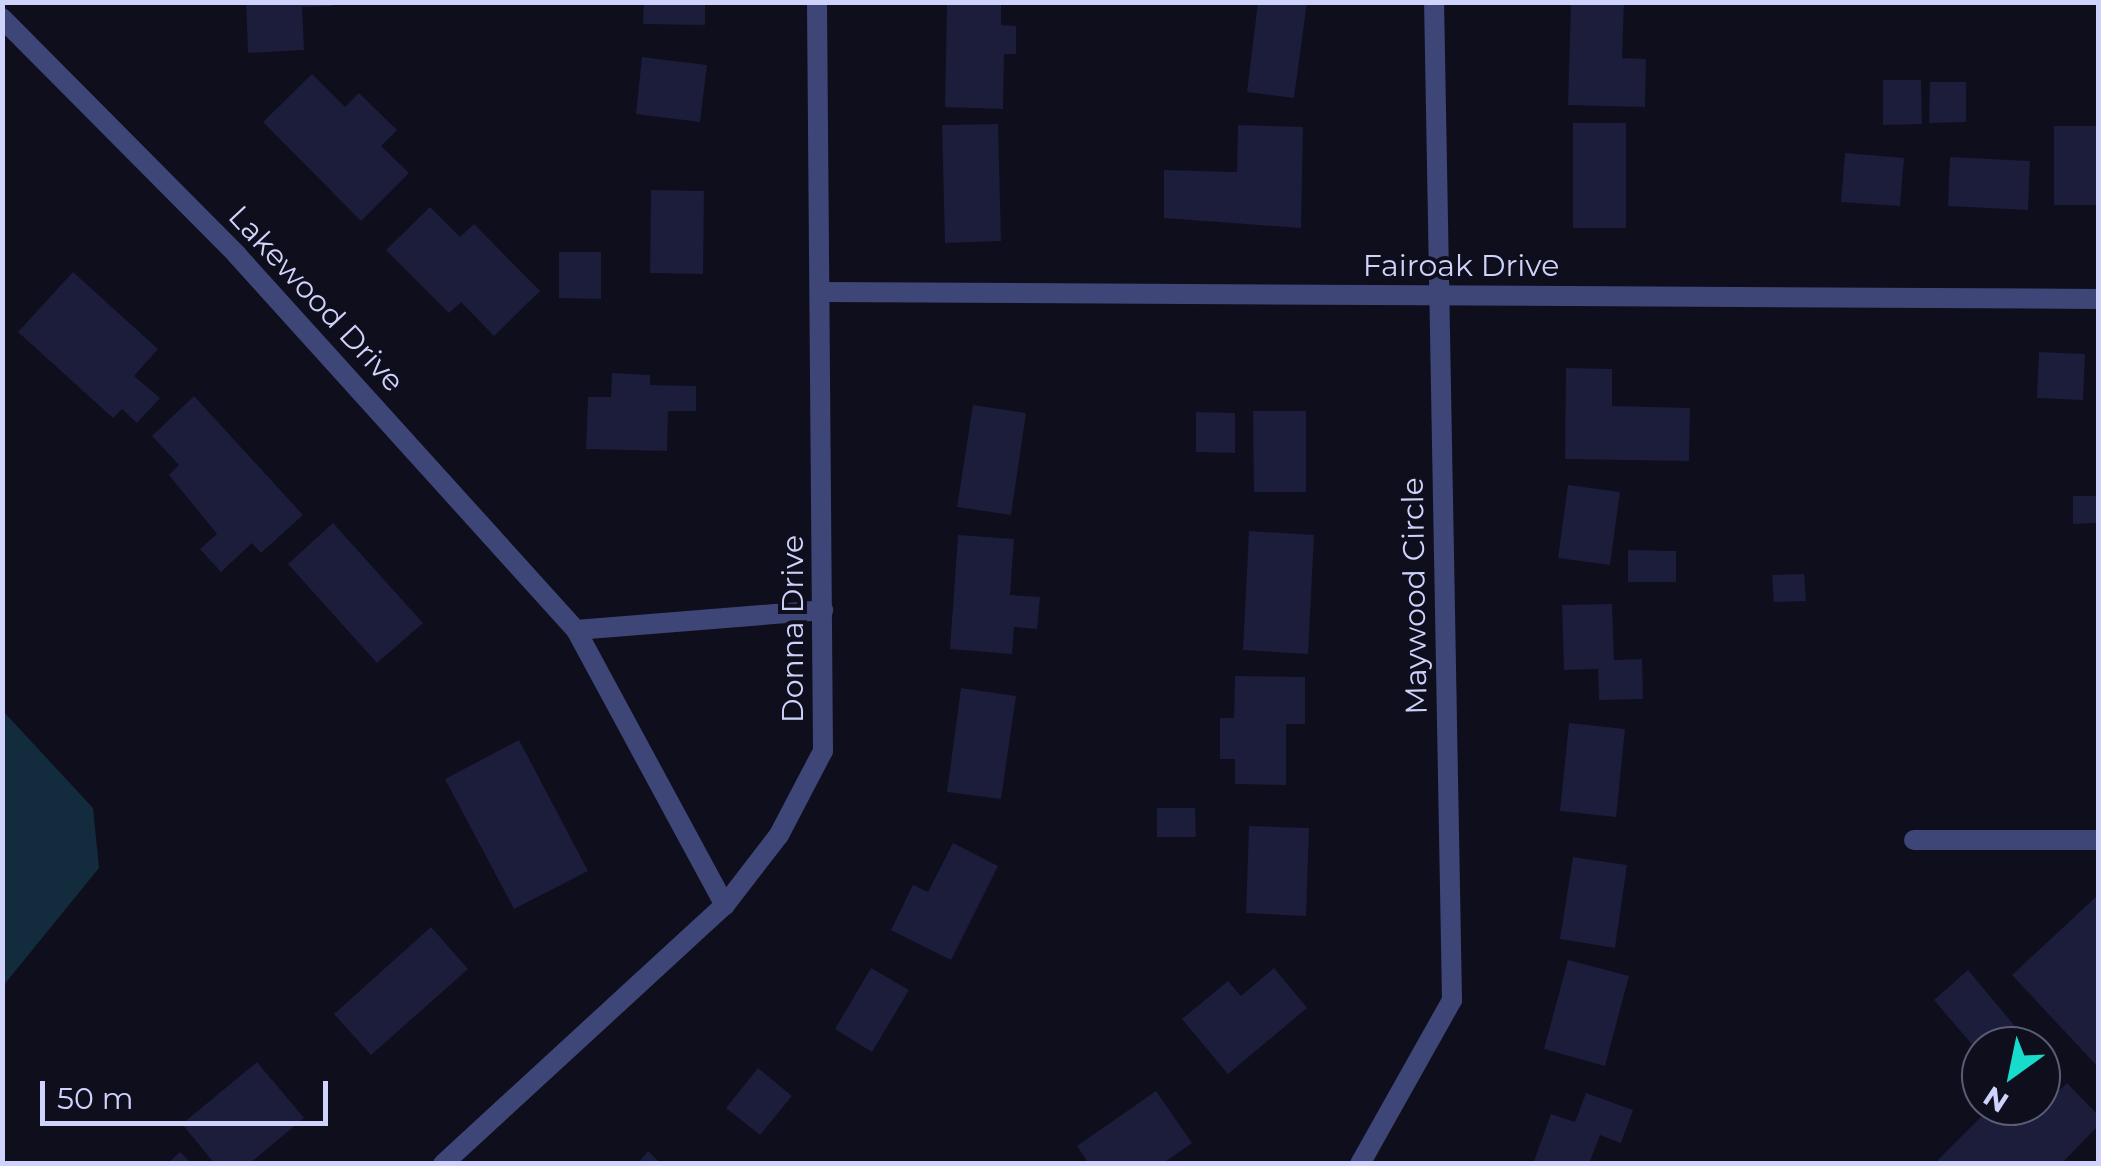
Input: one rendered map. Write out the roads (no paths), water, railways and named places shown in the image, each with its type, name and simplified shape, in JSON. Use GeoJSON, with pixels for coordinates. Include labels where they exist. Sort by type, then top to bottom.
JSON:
{"type":"FeatureCollection","features":[{"type":"Feature","properties":{"kind":"street","name":"Donna Drive"},"geometry":{"type":"LineString","coordinates":[[444,1164],[725,905],[780,835],[823,752],[817,2]]}},
{"type":"Feature","properties":{"kind":"street","name":"Maywood Circle"},"geometry":{"type":"LineString","coordinates":[[1360,1164],[1452,1000],[1434,2]]}},
{"type":"Feature","properties":{"kind":"street","name":"Lakewood Drive"},"geometry":{"type":"LineString","coordinates":[[2,18],[237,255],[576,630],[725,905]]}},
{"type":"Feature","properties":{"kind":"street","name":"Fairoak Drive"},"geometry":{"type":"LineString","coordinates":[[822,292],[2098,298]]}},
{"type":"Feature","properties":{"kind":"street"},"geometry":{"type":"LineString","coordinates":[[576,630],[823,610]]}},
{"type":"Feature","properties":{"kind":"street"},"geometry":{"type":"LineString","coordinates":[[1914,840],[2098,840]]}},
{"type":"Feature","properties":{"kind":"water"},"geometry":{"type":"Polygon","coordinates":[[[3,711],[93,808],[99,868],[3,986],[3,711]]]}}]}
